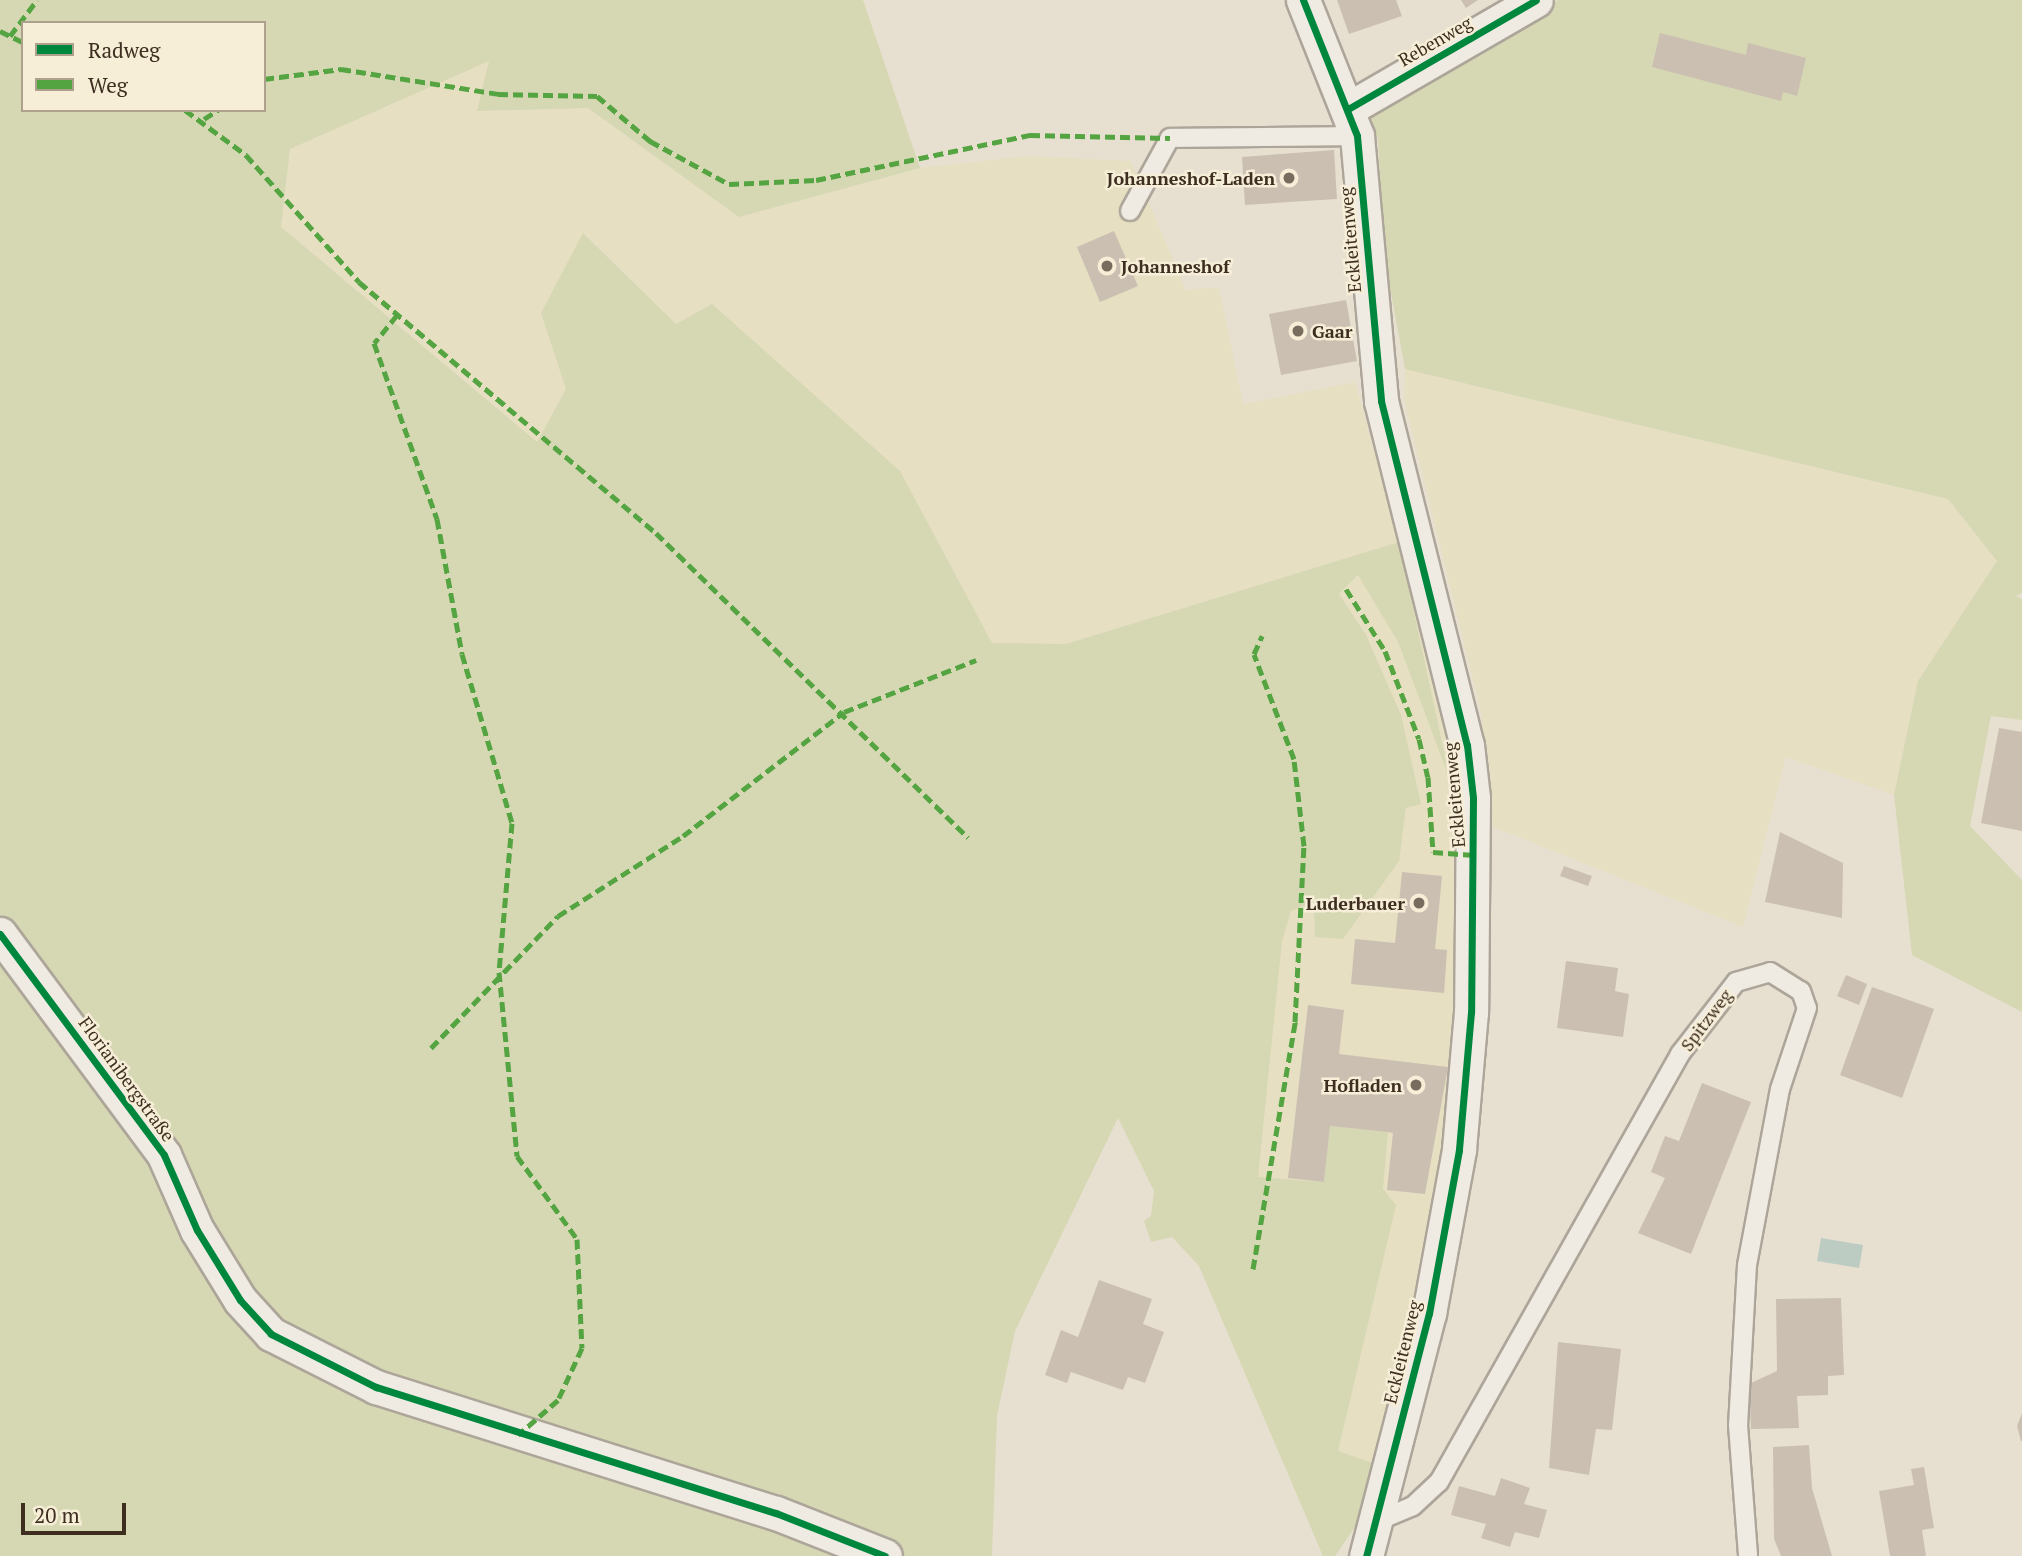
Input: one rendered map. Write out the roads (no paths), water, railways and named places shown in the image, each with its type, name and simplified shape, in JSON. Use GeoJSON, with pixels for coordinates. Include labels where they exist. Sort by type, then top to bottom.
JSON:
{"type":"FeatureCollection","features":[{"type":"Feature","properties":{"kind":"street","name":"Eckleitenweg"},"geometry":{"type":"LineString","coordinates":[[1304,0],[1353,123],[1381,401],[1467,745],[1474,855],[1471,1012],[1456,1172],[1429,1313],[1366,1556]]}},
{"type":"Feature","properties":{"kind":"street","name":"Rebenweg"},"geometry":{"type":"LineString","coordinates":[[1353,123],[1536,0]]}},
{"type":"Feature","properties":{"kind":"street","name":"Florianibergstraße"},"geometry":{"type":"LineString","coordinates":[[0,934],[164,1155],[204,1242],[240,1300],[271,1334],[376,1387],[776,1513],[885,1556]]}},
{"type":"Feature","properties":{"kind":"lane"},"geometry":{"type":"LineString","coordinates":[[1130,211],[1170,138],[1353,123]]}},
{"type":"Feature","properties":{"kind":"lane","name":"Spitzweg"},"geometry":{"type":"LineString","coordinates":[[1375,1522],[1413,1506],[1439,1482],[1680,1054],[1736,982],[1770,972],[1801,991],[1807,1008],[1780,1089],[1747,1265],[1738,1425],[1748,1556]]}},
{"type":"Feature","properties":{"kind":"place","name":"Johanneshof-Laden"},"geometry":{"type":"Point","coordinates":[1289,178]}},
{"type":"Feature","properties":{"kind":"place","name":"Johanneshof"},"geometry":{"type":"Point","coordinates":[1107,266]}},
{"type":"Feature","properties":{"kind":"place","name":"Gaar"},"geometry":{"type":"Point","coordinates":[1298,331]}},
{"type":"Feature","properties":{"kind":"place","name":"Luderbauer"},"geometry":{"type":"Point","coordinates":[1419,903]}},
{"type":"Feature","properties":{"kind":"place","name":"Hofladen"},"geometry":{"type":"Point","coordinates":[1416,1085]}}]}
